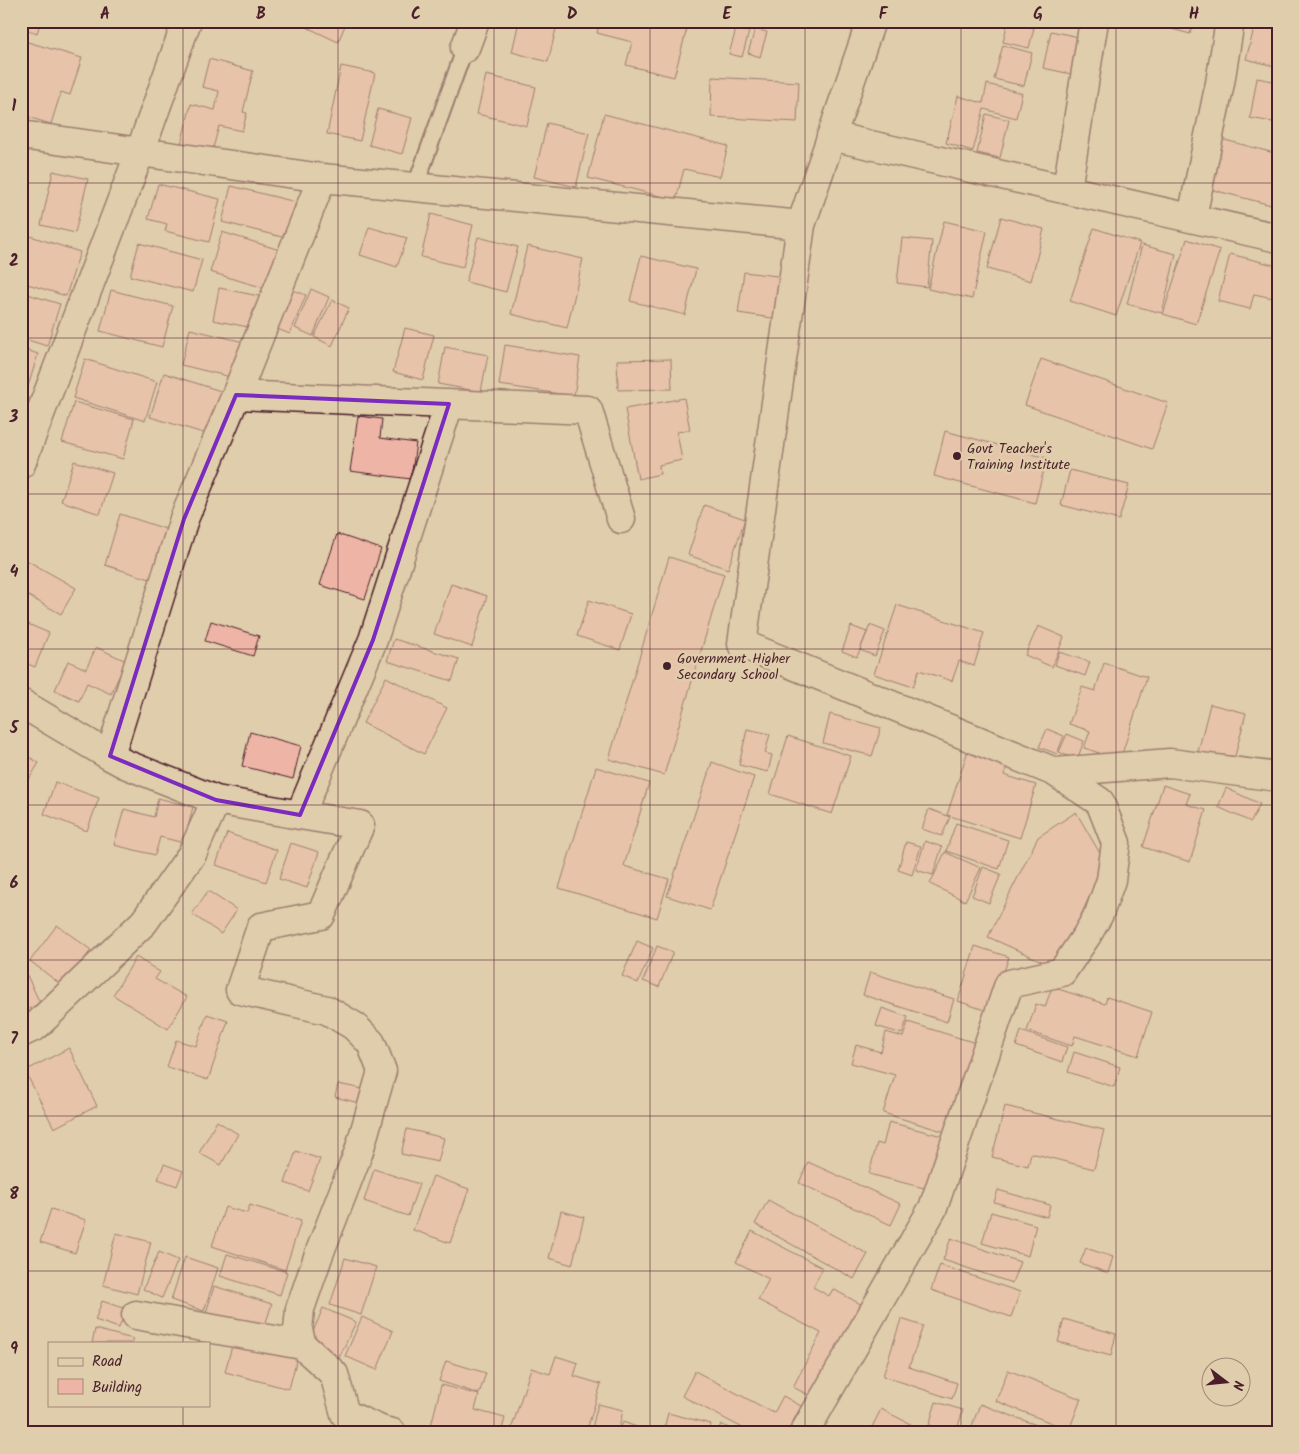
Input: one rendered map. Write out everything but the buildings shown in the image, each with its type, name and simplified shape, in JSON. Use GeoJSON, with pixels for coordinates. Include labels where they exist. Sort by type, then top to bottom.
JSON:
{"type":"FeatureCollection","features":[{"type":"Feature","properties":{"kind":"street"},"geometry":{"type":"LineString","coordinates":[[21,464],[140,152],[187,21]]}},
{"type":"Feature","properties":{"kind":"street"},"geometry":{"type":"LineString","coordinates":[[465,48],[474,21]]}},
{"type":"Feature","properties":{"kind":"street"},"geometry":{"type":"LineString","coordinates":[[804,1433],[933,1208],[1009,984],[1062,972],[1099,914],[1111,880],[1116,843],[1100,802],[1055,772],[742,644],[801,224],[871,21]]}},
{"type":"Feature","properties":{"kind":"street"},"geometry":{"type":"LineString","coordinates":[[1067,189],[1094,21]]}},
{"type":"Feature","properties":{"kind":"street"},"geometry":{"type":"LineString","coordinates":[[1192,218],[1220,83],[1230,21]]}},
{"type":"Feature","properties":{"kind":"street"},"geometry":{"type":"LineString","coordinates":[[831,136],[1278,238]]}},
{"type":"Feature","properties":{"kind":"street"},"geometry":{"type":"LineString","coordinates":[[22,137],[322,178],[801,224]]}},
{"type":"Feature","properties":{"kind":"street"},"geometry":{"type":"LineString","coordinates":[[110,756],[184,519],[236,395],[322,178]]}},
{"type":"Feature","properties":{"kind":"street"},"geometry":{"type":"LineString","coordinates":[[236,395],[588,410],[621,519]]}},
{"type":"Feature","properties":{"kind":"street"},"geometry":{"type":"LineString","coordinates":[[300,815],[373,640],[449,404]]}},
{"type":"Feature","properties":{"kind":"street"},"geometry":{"type":"LineString","coordinates":[[21,703],[125,764],[216,800],[360,825],[321,915],[261,927],[240,990],[328,1010],[354,1026],[371,1043],[382,1071],[359,1151],[300,1309],[298,1330],[302,1345]]}},
{"type":"Feature","properties":{"kind":"street"},"geometry":{"type":"LineString","coordinates":[[1055,772],[1170,763],[1278,777]]}},
{"type":"Feature","properties":{"kind":"street"},"geometry":{"type":"LineString","coordinates":[[21,1033],[36,1026],[144,922],[192,854],[216,800]]}},
{"type":"Feature","properties":{"kind":"street"},"geometry":{"type":"LineString","coordinates":[[136,1314],[302,1345],[334,1374],[345,1414],[392,1433]]}},
{"type":"Feature","properties":{"kind":"lane"},"geometry":{"type":"LineString","coordinates":[[415,188],[465,48]]}},
{"type":"Feature","properties":{"kind":"highlighted area"},"geometry":{"type":"Polygon","coordinates":[[[236,395],[449,404],[373,640],[300,815],[216,800],[110,756],[184,519],[236,395]]]}},
{"type":"Feature","properties":{"kind":"place","name":"Govt Teacher's Training Institute"},"geometry":{"type":"Point","coordinates":[957,456]}},
{"type":"Feature","properties":{"kind":"place","name":"Government Higher Secondary School"},"geometry":{"type":"Point","coordinates":[667,666]}}]}
